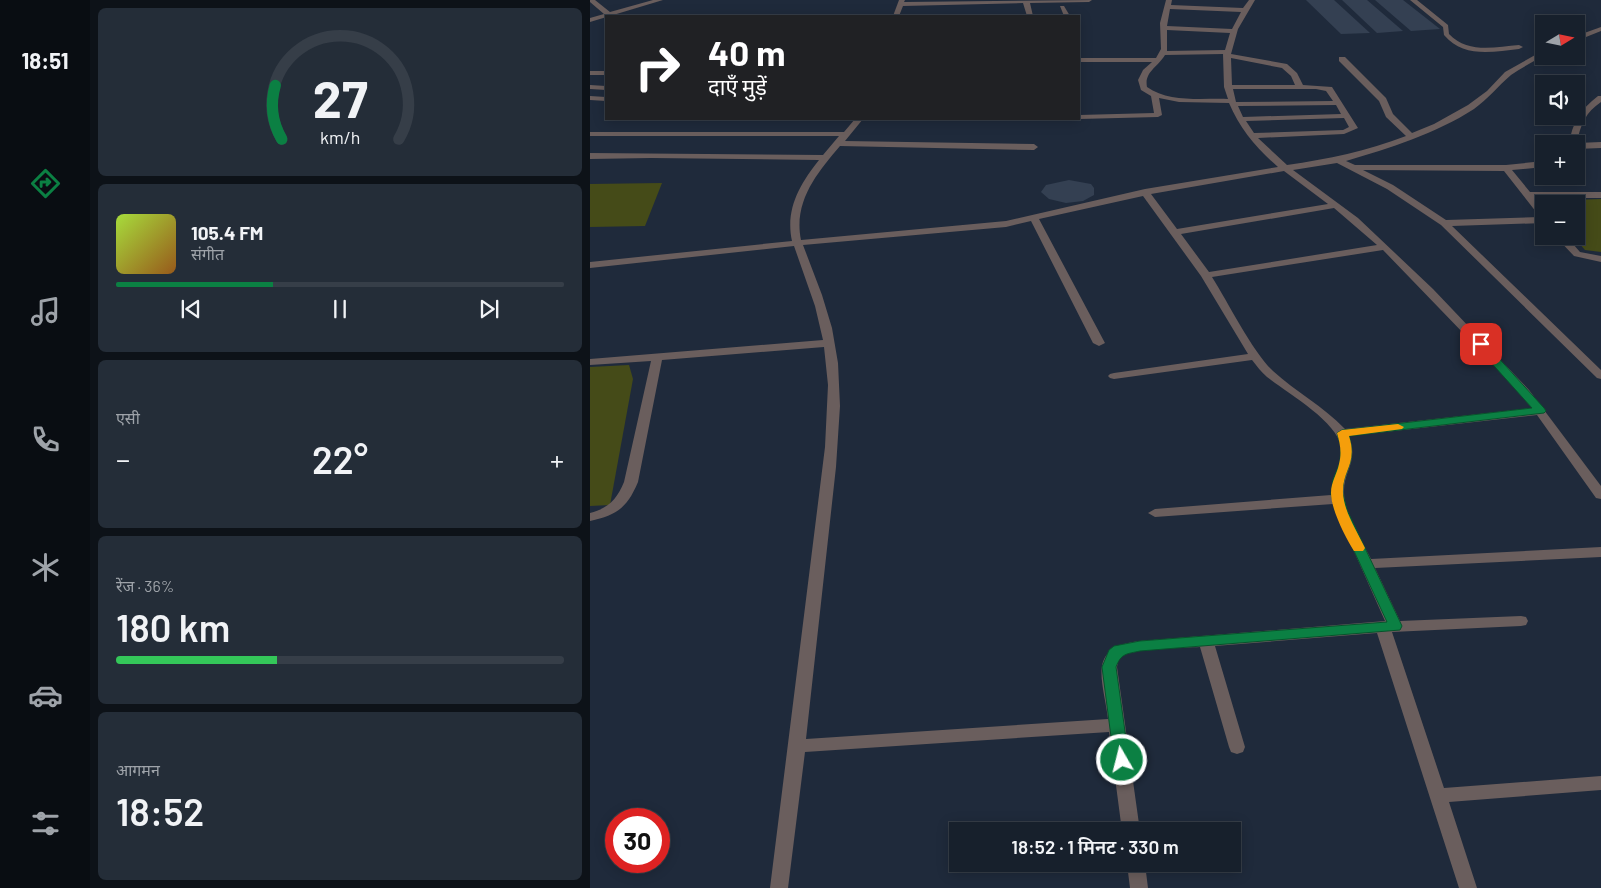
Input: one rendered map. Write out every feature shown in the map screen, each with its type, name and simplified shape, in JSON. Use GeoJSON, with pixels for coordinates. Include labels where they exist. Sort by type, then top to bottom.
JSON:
{"type":"FeatureCollection","features":[{"type":"Feature","properties":{"kind":"street"},"geometry":{"type":"LineString","coordinates":[[590,20],[605,17],[600,8],[591,0]]}},
{"type":"Feature","properties":{"kind":"street"},"geometry":{"type":"LineString","coordinates":[[611,15],[660,0]]}},
{"type":"Feature","properties":{"kind":"street"},"geometry":{"type":"LineString","coordinates":[[896,15],[902,2],[1089,0]]}},
{"type":"Feature","properties":{"kind":"street"},"geometry":{"type":"LineString","coordinates":[[1252,0],[1234,31],[1226,54],[1225,77],[1240,119],[1252,136],[1285,169],[1337,205],[1385,247],[1479,343],[1540,411],[1601,495]]}},
{"type":"Feature","properties":{"kind":"street"},"geometry":{"type":"LineString","coordinates":[[1413,0],[1446,26],[1446,34],[1457,45],[1487,49],[1519,47]]}},
{"type":"Feature","properties":{"kind":"street"},"geometry":{"type":"LineString","coordinates":[[1026,1],[1030,15]]}},
{"type":"Feature","properties":{"kind":"street"},"geometry":{"type":"LineString","coordinates":[[1245,10],[1168,4],[1164,19],[1161,57],[1146,71],[1141,83],[1148,93],[1172,99],[1233,103],[1339,103]]}},
{"type":"Feature","properties":{"kind":"street"},"geometry":{"type":"LineString","coordinates":[[1062,7],[1066,15]]}},
{"type":"Feature","properties":{"kind":"street"},"geometry":{"type":"LineString","coordinates":[[590,8],[600,8]]}},
{"type":"Feature","properties":{"kind":"street"},"geometry":{"type":"LineString","coordinates":[[1164,28],[1234,31]]}},
{"type":"Feature","properties":{"kind":"street"},"geometry":{"type":"LineString","coordinates":[[1585,35],[1601,29]]}},
{"type":"Feature","properties":{"kind":"street"},"geometry":{"type":"LineString","coordinates":[[1080,60],[1226,54],[1284,66],[1294,75],[1300,87]]}},
{"type":"Feature","properties":{"kind":"street"},"geometry":{"type":"LineString","coordinates":[[590,265],[798,243],[982,227],[1034,218],[1145,192],[1214,179],[1338,160],[1437,126],[1471,107],[1490,93],[1508,74],[1535,58]]}},
{"type":"Feature","properties":{"kind":"street"},"geometry":{"type":"LineString","coordinates":[[1342,59],[1383,100],[1389,115],[1411,136]]}},
{"type":"Feature","properties":{"kind":"street"},"geometry":{"type":"LineString","coordinates":[[590,73],[605,73]]}},
{"type":"Feature","properties":{"kind":"street"},"geometry":{"type":"LineString","coordinates":[[590,87],[605,88]]}},
{"type":"Feature","properties":{"kind":"street"},"geometry":{"type":"LineString","coordinates":[[1228,88],[1300,87],[1329,89],[1354,128],[1344,132],[1252,136]]}},
{"type":"Feature","properties":{"kind":"street"},"geometry":{"type":"LineString","coordinates":[[1080,117],[1158,115],[1155,96]]}},
{"type":"Feature","properties":{"kind":"street"},"geometry":{"type":"LineString","coordinates":[[590,98],[605,98]]}},
{"type":"Feature","properties":{"kind":"street"},"geometry":{"type":"LineString","coordinates":[[1574,135],[1574,128],[1578,121],[1601,98]]}},
{"type":"Feature","properties":{"kind":"street"},"geometry":{"type":"LineString","coordinates":[[1240,119],[1347,116]]}},
{"type":"Feature","properties":{"kind":"street"},"geometry":{"type":"LineString","coordinates":[[779,888],[799,746],[823,507],[833,435],[834,384],[829,343],[818,298],[798,243],[794,222],[798,201],[806,185],[858,120]]}},
{"type":"Feature","properties":{"kind":"street"},"geometry":{"type":"LineString","coordinates":[[590,134],[842,139],[1034,148]]}},
{"type":"Feature","properties":{"kind":"street"},"geometry":{"type":"LineString","coordinates":[[1585,146],[1601,145]]}},
{"type":"Feature","properties":{"kind":"street"},"geometry":{"type":"LineString","coordinates":[[590,156],[651,155],[827,158]]}},
{"type":"Feature","properties":{"kind":"street"},"geometry":{"type":"LineString","coordinates":[[1338,160],[1390,187],[1444,223],[1601,376]]}},
{"type":"Feature","properties":{"kind":"street"},"geometry":{"type":"LineString","coordinates":[[1353,167],[1506,168],[1535,165]]}},
{"type":"Feature","properties":{"kind":"street"},"geometry":{"type":"LineString","coordinates":[[1506,168],[1535,205]]}},
{"type":"Feature","properties":{"kind":"street"},"geometry":{"type":"LineString","coordinates":[[1145,192],[1206,275],[1255,356],[1269,372],[1326,416],[1342,433],[1346,447],[1346,462],[1339,480],[1338,500],[1366,564],[1389,627],[1438,796],[1468,888]]}},
{"type":"Feature","properties":{"kind":"street"},"geometry":{"type":"LineString","coordinates":[[1527,195],[1601,195]]}},
{"type":"Feature","properties":{"kind":"street"},"geometry":{"type":"LineString","coordinates":[[1174,232],[1337,205]]}},
{"type":"Feature","properties":{"kind":"street"},"geometry":{"type":"LineString","coordinates":[[1034,218],[1099,343]]}},
{"type":"Feature","properties":{"kind":"street"},"geometry":{"type":"LineString","coordinates":[[1444,223],[1535,220]]}},
{"type":"Feature","properties":{"kind":"street"},"geometry":{"type":"LineString","coordinates":[[1568,245],[1577,254],[1601,259]]}},
{"type":"Feature","properties":{"kind":"street"},"geometry":{"type":"LineString","coordinates":[[1206,275],[1385,247]]}},
{"type":"Feature","properties":{"kind":"street"},"geometry":{"type":"LineString","coordinates":[[590,362],[829,343]]}},
{"type":"Feature","properties":{"kind":"street"},"geometry":{"type":"LineString","coordinates":[[1114,376],[1255,356]]}},
{"type":"Feature","properties":{"kind":"street"},"geometry":{"type":"LineString","coordinates":[[590,517],[611,510],[620,504],[626,496],[631,482],[657,357]]}},
{"type":"Feature","properties":{"kind":"street"},"geometry":{"type":"LineString","coordinates":[[1342,433],[1540,411]]}},
{"type":"Feature","properties":{"kind":"street"},"geometry":{"type":"LineString","coordinates":[[1155,513],[1338,500]]}},
{"type":"Feature","properties":{"kind":"street"},"geometry":{"type":"LineString","coordinates":[[1366,564],[1601,552]]}},
{"type":"Feature","properties":{"kind":"street"},"geometry":{"type":"LineString","coordinates":[[1130,822],[1109,667],[1114,654],[1128,648],[1389,627],[1521,621]]}},
{"type":"Feature","properties":{"kind":"street"},"geometry":{"type":"LineString","coordinates":[[1206,642],[1237,747]]}},
{"type":"Feature","properties":{"kind":"street"},"geometry":{"type":"LineString","coordinates":[[799,746],[1117,725]]}},
{"type":"Feature","properties":{"kind":"street"},"geometry":{"type":"LineString","coordinates":[[1438,796],[1601,784]]}},
{"type":"Feature","properties":{"kind":"street"},"geometry":{"type":"LineString","coordinates":[[1137,872],[1139,888]]}},
{"type":"Feature","properties":{"kind":"green space"},"geometry":{"type":"Polygon","coordinates":[[[662,183],[645,226],[590,227],[590,184],[662,183]]]}},
{"type":"Feature","properties":{"kind":"green space"},"geometry":{"type":"Polygon","coordinates":[[[1601,199],[1601,252],[1585,250],[1581,245],[1585,245],[1585,200],[1601,199]]]}},
{"type":"Feature","properties":{"kind":"green space"},"geometry":{"type":"Polygon","coordinates":[[[629,365],[633,379],[610,505],[590,506],[590,367],[629,365]]]}},
{"type":"Feature","properties":{"kind":"building"},"geometry":{"type":"Polygon","coordinates":[[[1306,0],[1334,0],[1370,33],[1341,34],[1306,0]]]}},
{"type":"Feature","properties":{"kind":"building"},"geometry":{"type":"Polygon","coordinates":[[[1342,0],[1367,0],[1403,31],[1377,33],[1342,0]]]}},
{"type":"Feature","properties":{"kind":"building"},"geometry":{"type":"Polygon","coordinates":[[[1375,0],[1403,0],[1440,29],[1411,31],[1375,0]]]}},
{"type":"Feature","properties":{"kind":"building"},"geometry":{"type":"Polygon","coordinates":[[[1069,180],[1091,184],[1094,188],[1094,195],[1083,201],[1066,203],[1049,199],[1041,192],[1046,185],[1069,180]]]}},
{"type":"Feature","properties":{"kind":"slow traffic"},"geometry":{"type":"LineString","coordinates":[[1358,548],[1341,510],[1337,494],[1339,480],[1346,462],[1346,447],[1342,433],[1398,427]]}},
{"type":"Feature","properties":{"kind":"route"},"geometry":{"type":"LineString","coordinates":[[1122,760],[1109,667],[1110,660],[1119,650],[1140,646],[1395,626],[1341,510],[1337,494],[1339,480],[1346,462],[1346,447],[1342,433],[1540,411],[1481,344]]}}]}
